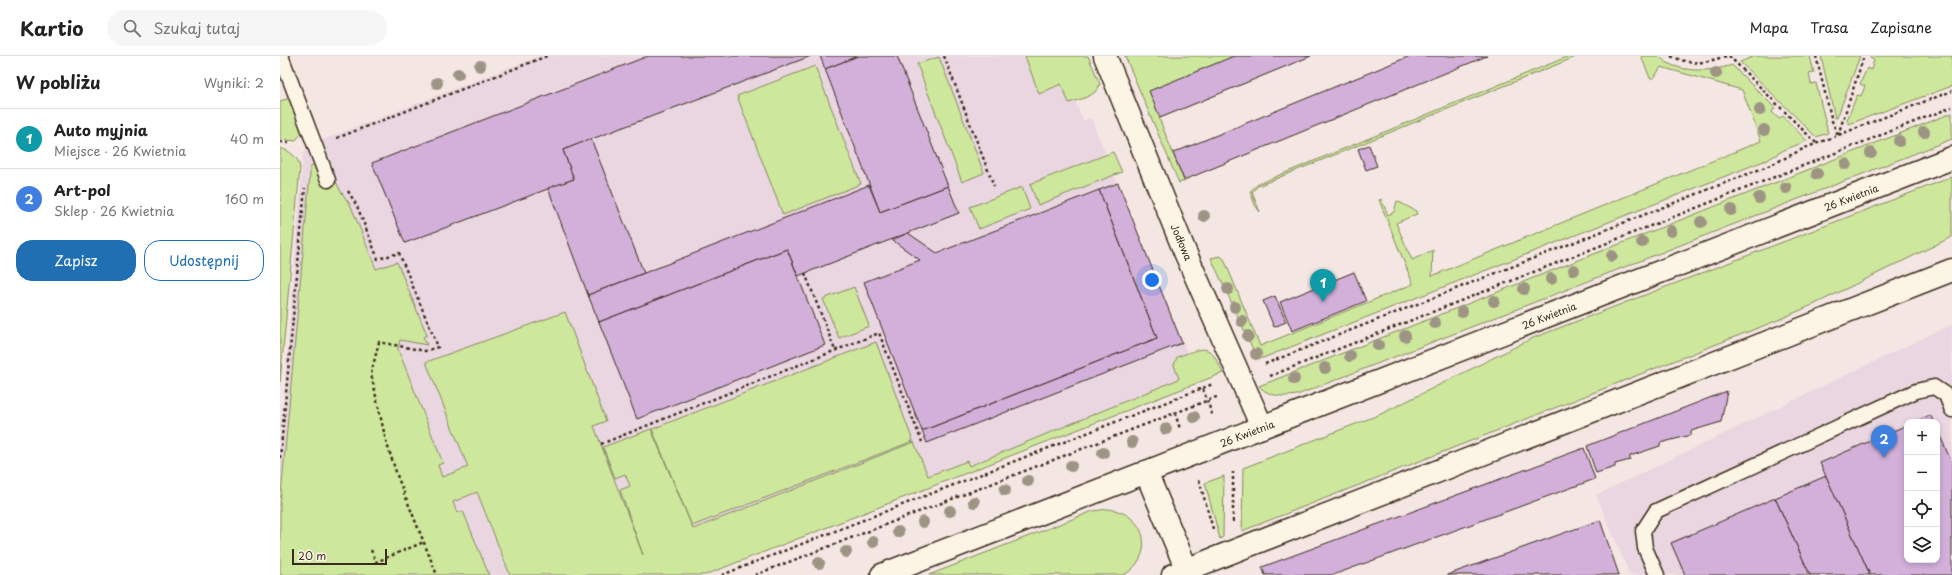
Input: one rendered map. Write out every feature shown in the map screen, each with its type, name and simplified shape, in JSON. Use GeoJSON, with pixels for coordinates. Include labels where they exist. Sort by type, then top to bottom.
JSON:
{"type":"FeatureCollection","features":[{"type":"Feature","properties":{"kind":"street","name":"Jodłowa"},"geometry":{"type":"LineString","coordinates":[[1105,56],[1185,252],[1262,428]]}},
{"type":"Feature","properties":{"kind":"street","name":"26 Kwietnia"},"geometry":{"type":"LineString","coordinates":[[882,575],[1952,158]]}},
{"type":"Feature","properties":{"kind":"street"},"geometry":{"type":"LineString","coordinates":[[1146,472],[1183,573],[1952,270]]}},
{"type":"Feature","properties":{"kind":"lane"},"geometry":{"type":"LineString","coordinates":[[281,56],[328,180]]}},
{"type":"Feature","properties":{"kind":"lane"},"geometry":{"type":"LineString","coordinates":[[1657,575],[1645,548],[1643,531],[1656,511],[1916,390],[1934,387],[1946,395],[1952,410]]}},
{"type":"Feature","properties":{"kind":"path"},"geometry":{"type":"LineString","coordinates":[[336,139],[547,56]]}},
{"type":"Feature","properties":{"kind":"path"},"geometry":{"type":"LineString","coordinates":[[944,56],[994,186]]}},
{"type":"Feature","properties":{"kind":"path"},"geometry":{"type":"LineString","coordinates":[[1671,56],[1688,63],[1708,62],[1728,56],[1817,144]]}},
{"type":"Feature","properties":{"kind":"path"},"geometry":{"type":"LineString","coordinates":[[1816,56],[1832,121],[1838,136]]}},
{"type":"Feature","properties":{"kind":"path"},"geometry":{"type":"LineString","coordinates":[[1838,136],[1864,56]]}},
{"type":"Feature","properties":{"kind":"path"},"geometry":{"type":"LineString","coordinates":[[1264,364],[1773,164],[1817,144],[1952,91]]}},
{"type":"Feature","properties":{"kind":"path"},"geometry":{"type":"LineString","coordinates":[[1268,376],[1952,107]]}},
{"type":"Feature","properties":{"kind":"path"},"geometry":{"type":"LineString","coordinates":[[280,142],[294,144]]}},
{"type":"Feature","properties":{"kind":"path"},"geometry":{"type":"LineString","coordinates":[[280,458],[305,185]]}},
{"type":"Feature","properties":{"kind":"path"},"geometry":{"type":"LineString","coordinates":[[346,188],[357,206],[378,259],[399,254],[438,347],[425,351],[379,342],[371,374],[386,441],[398,478],[436,575]]}},
{"type":"Feature","properties":{"kind":"path"},"geometry":{"type":"LineString","coordinates":[[805,273],[835,350]]}},
{"type":"Feature","properties":{"kind":"path"},"geometry":{"type":"LineString","coordinates":[[600,444],[879,333],[922,442]]}},
{"type":"Feature","properties":{"kind":"path"},"geometry":{"type":"LineString","coordinates":[[722,575],[1214,384]]}},
{"type":"Feature","properties":{"kind":"path"},"geometry":{"type":"LineString","coordinates":[[1202,389],[1214,419]]}},
{"type":"Feature","properties":{"kind":"path"},"geometry":{"type":"LineString","coordinates":[[755,575],[1225,394]]}},
{"type":"Feature","properties":{"kind":"path"},"geometry":{"type":"LineString","coordinates":[[1174,413],[1181,433]]}},
{"type":"Feature","properties":{"kind":"path"},"geometry":{"type":"LineString","coordinates":[[1233,472],[1233,527]]}},
{"type":"Feature","properties":{"kind":"path"},"geometry":{"type":"LineString","coordinates":[[1201,485],[1213,531]]}},
{"type":"Feature","properties":{"kind":"path"},"geometry":{"type":"LineString","coordinates":[[371,550],[376,562],[424,542]]}},
{"type":"Feature","properties":{"kind":"shaded area"},"geometry":{"type":"Polygon","coordinates":[[[539,56],[1056,56],[1083,120],[1091,118],[1196,374],[930,481],[931,486],[705,575],[280,575],[280,447],[303,155],[307,148],[315,143],[539,56]]]}},
{"type":"Feature","properties":{"kind":"shaded area"},"geometry":{"type":"Polygon","coordinates":[[[1952,324],[1952,575],[1630,575],[1596,495],[1952,324]]]}},
{"type":"Feature","properties":{"kind":"green space"},"geometry":{"type":"Polygon","coordinates":[[[1025,56],[1088,56],[1100,84],[1091,95],[1069,103],[1061,84],[1039,94],[1025,56]]]}},
{"type":"Feature","properties":{"kind":"green space"},"geometry":{"type":"Polygon","coordinates":[[[1125,56],[1309,56],[1159,118],[1184,181],[1179,183],[1125,56]]]}},
{"type":"Feature","properties":{"kind":"green space"},"geometry":{"type":"Polygon","coordinates":[[[1569,56],[1578,56],[1258,186],[1252,192],[1260,212],[1255,205],[1250,191],[1258,184],[1569,56]]]}},
{"type":"Feature","properties":{"kind":"green space"},"geometry":{"type":"Polygon","coordinates":[[[1641,56],[1659,56],[1674,66],[1694,70],[1714,69],[1732,65],[1775,108],[1772,112],[1779,119],[1783,116],[1807,141],[1784,150],[1769,159],[1263,358],[1256,356],[1211,258],[1220,256],[1224,259],[1260,346],[1413,284],[1379,200],[1381,199],[1388,215],[1394,212],[1397,201],[1416,211],[1417,214],[1396,223],[1412,260],[1433,250],[1432,276],[1761,141],[1742,90],[1661,67],[1654,78],[1650,78],[1641,56]]]}},
{"type":"Feature","properties":{"kind":"green space"},"geometry":{"type":"Polygon","coordinates":[[[1755,56],[1810,56],[1814,73],[1809,74],[1811,84],[1816,83],[1828,133],[1816,137],[1740,62],[1755,56]]]}},
{"type":"Feature","properties":{"kind":"green space"},"geometry":{"type":"Polygon","coordinates":[[[1821,56],[1860,56],[1837,118],[1835,118],[1821,56]]]}},
{"type":"Feature","properties":{"kind":"green space"},"geometry":{"type":"Polygon","coordinates":[[[1871,56],[1952,56],[1952,86],[1849,124],[1847,120],[1857,95],[1861,96],[1865,86],[1860,84],[1867,68],[1871,70],[1874,60],[1870,58],[1871,56]]]}},
{"type":"Feature","properties":{"kind":"green space"},"geometry":{"type":"Polygon","coordinates":[[[939,57],[984,173],[962,182],[917,64],[939,57]]]}},
{"type":"Feature","properties":{"kind":"green space"},"geometry":{"type":"Polygon","coordinates":[[[815,66],[861,184],[783,215],[737,96],[815,66]]]}},
{"type":"Feature","properties":{"kind":"green space"},"geometry":{"type":"Polygon","coordinates":[[[290,98],[303,132],[295,141],[280,139],[280,101],[290,98]]]}},
{"type":"Feature","properties":{"kind":"green space"},"geometry":{"type":"Polygon","coordinates":[[[1952,113],[1952,139],[1297,395],[1276,395],[1263,390],[1259,386],[1952,113]]]}},
{"type":"Feature","properties":{"kind":"green space"},"geometry":{"type":"Polygon","coordinates":[[[280,148],[296,158],[300,168],[280,382],[280,148]]]}},
{"type":"Feature","properties":{"kind":"green space"},"geometry":{"type":"Polygon","coordinates":[[[1113,152],[1122,172],[1038,205],[1030,184],[1113,152]]]}},
{"type":"Feature","properties":{"kind":"green space"},"geometry":{"type":"Polygon","coordinates":[[[315,163],[334,177],[340,190],[351,206],[376,269],[397,262],[427,335],[423,337],[427,345],[400,340],[398,349],[443,463],[438,465],[442,477],[468,467],[426,362],[565,312],[606,421],[594,426],[643,555],[620,490],[630,486],[625,474],[615,478],[603,447],[651,429],[693,529],[914,442],[928,476],[967,461],[969,466],[1179,379],[1174,365],[1177,357],[1201,349],[1210,352],[1214,356],[1223,373],[705,575],[510,575],[477,492],[453,502],[457,513],[463,511],[489,575],[280,575],[280,506],[310,168],[315,163]]]}},
{"type":"Feature","properties":{"kind":"green space"},"geometry":{"type":"Polygon","coordinates":[[[1952,177],[1952,237],[1815,304],[1778,320],[1242,531],[1243,468],[1381,414],[1533,338],[1952,177]]]}},
{"type":"Feature","properties":{"kind":"green space"},"geometry":{"type":"Polygon","coordinates":[[[1022,187],[1030,209],[979,229],[970,207],[1022,187]]]}},
{"type":"Feature","properties":{"kind":"green space"},"geometry":{"type":"Polygon","coordinates":[[[854,287],[869,326],[839,338],[823,299],[854,287]]]}},
{"type":"Feature","properties":{"kind":"green space"},"geometry":{"type":"Polygon","coordinates":[[[876,342],[913,441],[692,526],[652,429],[876,342]]]}},
{"type":"Feature","properties":{"kind":"green space"},"geometry":{"type":"Polygon","coordinates":[[[1224,476],[1223,537],[1220,539],[1205,483],[1224,476]]]}},
{"type":"Feature","properties":{"kind":"green space"},"geometry":{"type":"Polygon","coordinates":[[[1108,509],[1121,512],[1131,518],[1138,526],[1143,536],[1141,557],[1134,567],[1124,575],[929,575],[1093,511],[1108,509]]]}},
{"type":"Feature","properties":{"kind":"building"},"geometry":{"type":"Polygon","coordinates":[[[648,56],[811,56],[563,150],[574,179],[405,243],[372,163],[648,56]]]}},
{"type":"Feature","properties":{"kind":"building"},"geometry":{"type":"Polygon","coordinates":[[[820,56],[858,56],[825,69],[820,56]]]}},
{"type":"Feature","properties":{"kind":"building"},"geometry":{"type":"Polygon","coordinates":[[[858,56],[897,56],[948,186],[880,212],[825,69],[858,56]]]}},
{"type":"Feature","properties":{"kind":"building"},"geometry":{"type":"Polygon","coordinates":[[[1234,56],[1311,56],[1160,118],[1149,91],[1234,56]]]}},
{"type":"Feature","properties":{"kind":"building"},"geometry":{"type":"Polygon","coordinates":[[[1410,56],[1487,56],[1184,180],[1173,153],[1410,56]]]}},
{"type":"Feature","properties":{"kind":"building"},"geometry":{"type":"Polygon","coordinates":[[[591,139],[644,273],[588,295],[548,188],[574,179],[563,150],[591,139]]]}},
{"type":"Feature","properties":{"kind":"building"},"geometry":{"type":"Polygon","coordinates":[[[1369,145],[1377,166],[1366,170],[1358,149],[1369,145]]]}},
{"type":"Feature","properties":{"kind":"building"},"geometry":{"type":"Polygon","coordinates":[[[1118,183],[1182,343],[927,443],[922,431],[1157,338],[1099,190],[1118,183]]]}},
{"type":"Feature","properties":{"kind":"building"},"geometry":{"type":"Polygon","coordinates":[[[869,185],[880,212],[948,186],[959,213],[798,276],[787,249],[599,322],[588,295],[869,185]]]}},
{"type":"Feature","properties":{"kind":"building"},"geometry":{"type":"Polygon","coordinates":[[[1099,190],[1157,338],[922,431],[864,282],[920,260],[892,240],[908,233],[937,253],[1099,190]]]}},
{"type":"Feature","properties":{"kind":"building"},"geometry":{"type":"Polygon","coordinates":[[[787,249],[825,345],[637,419],[599,322],[787,249]]]}},
{"type":"Feature","properties":{"kind":"building"},"geometry":{"type":"Polygon","coordinates":[[[1354,272],[1366,301],[1292,331],[1280,302],[1354,272]]]}},
{"type":"Feature","properties":{"kind":"building"},"geometry":{"type":"Polygon","coordinates":[[[1275,296],[1286,322],[1274,327],[1263,301],[1275,296]]]}},
{"type":"Feature","properties":{"kind":"building"},"geometry":{"type":"Polygon","coordinates":[[[1727,391],[1721,422],[1691,431],[1691,435],[1660,443],[1660,446],[1630,456],[1630,460],[1615,464],[1615,467],[1596,473],[1587,446],[1727,391]]]}},
{"type":"Feature","properties":{"kind":"building"},"geometry":{"type":"Polygon","coordinates":[[[1930,415],[1932,419],[1921,419],[1930,415]]]}},
{"type":"Feature","properties":{"kind":"building"},"geometry":{"type":"Polygon","coordinates":[[[1904,426],[1904,563],[1940,563],[1940,436],[1952,463],[1952,575],[1870,575],[1820,463],[1904,426]]]}},
{"type":"Feature","properties":{"kind":"building"},"geometry":{"type":"Polygon","coordinates":[[[1584,448],[1595,479],[1333,575],[1265,575],[1262,567],[1584,448]]]}},
{"type":"Feature","properties":{"kind":"building"},"geometry":{"type":"Polygon","coordinates":[[[1826,476],[1870,575],[1810,575],[1775,498],[1826,476]]]}},
{"type":"Feature","properties":{"kind":"building"},"geometry":{"type":"Polygon","coordinates":[[[1775,498],[1810,575],[1685,575],[1671,543],[1775,498]]]}},
{"type":"Feature","properties":{"kind":"building"},"geometry":{"type":"Polygon","coordinates":[[[1600,520],[1619,575],[1447,575],[1600,520]]]}},
{"type":"Feature","properties":{"kind":"place","name":"Auto myjnia"},"geometry":{"type":"Point","coordinates":[1323,302]}},
{"type":"Feature","properties":{"kind":"place","name":"Art-pol"},"geometry":{"type":"Point","coordinates":[1884,458]}}]}
